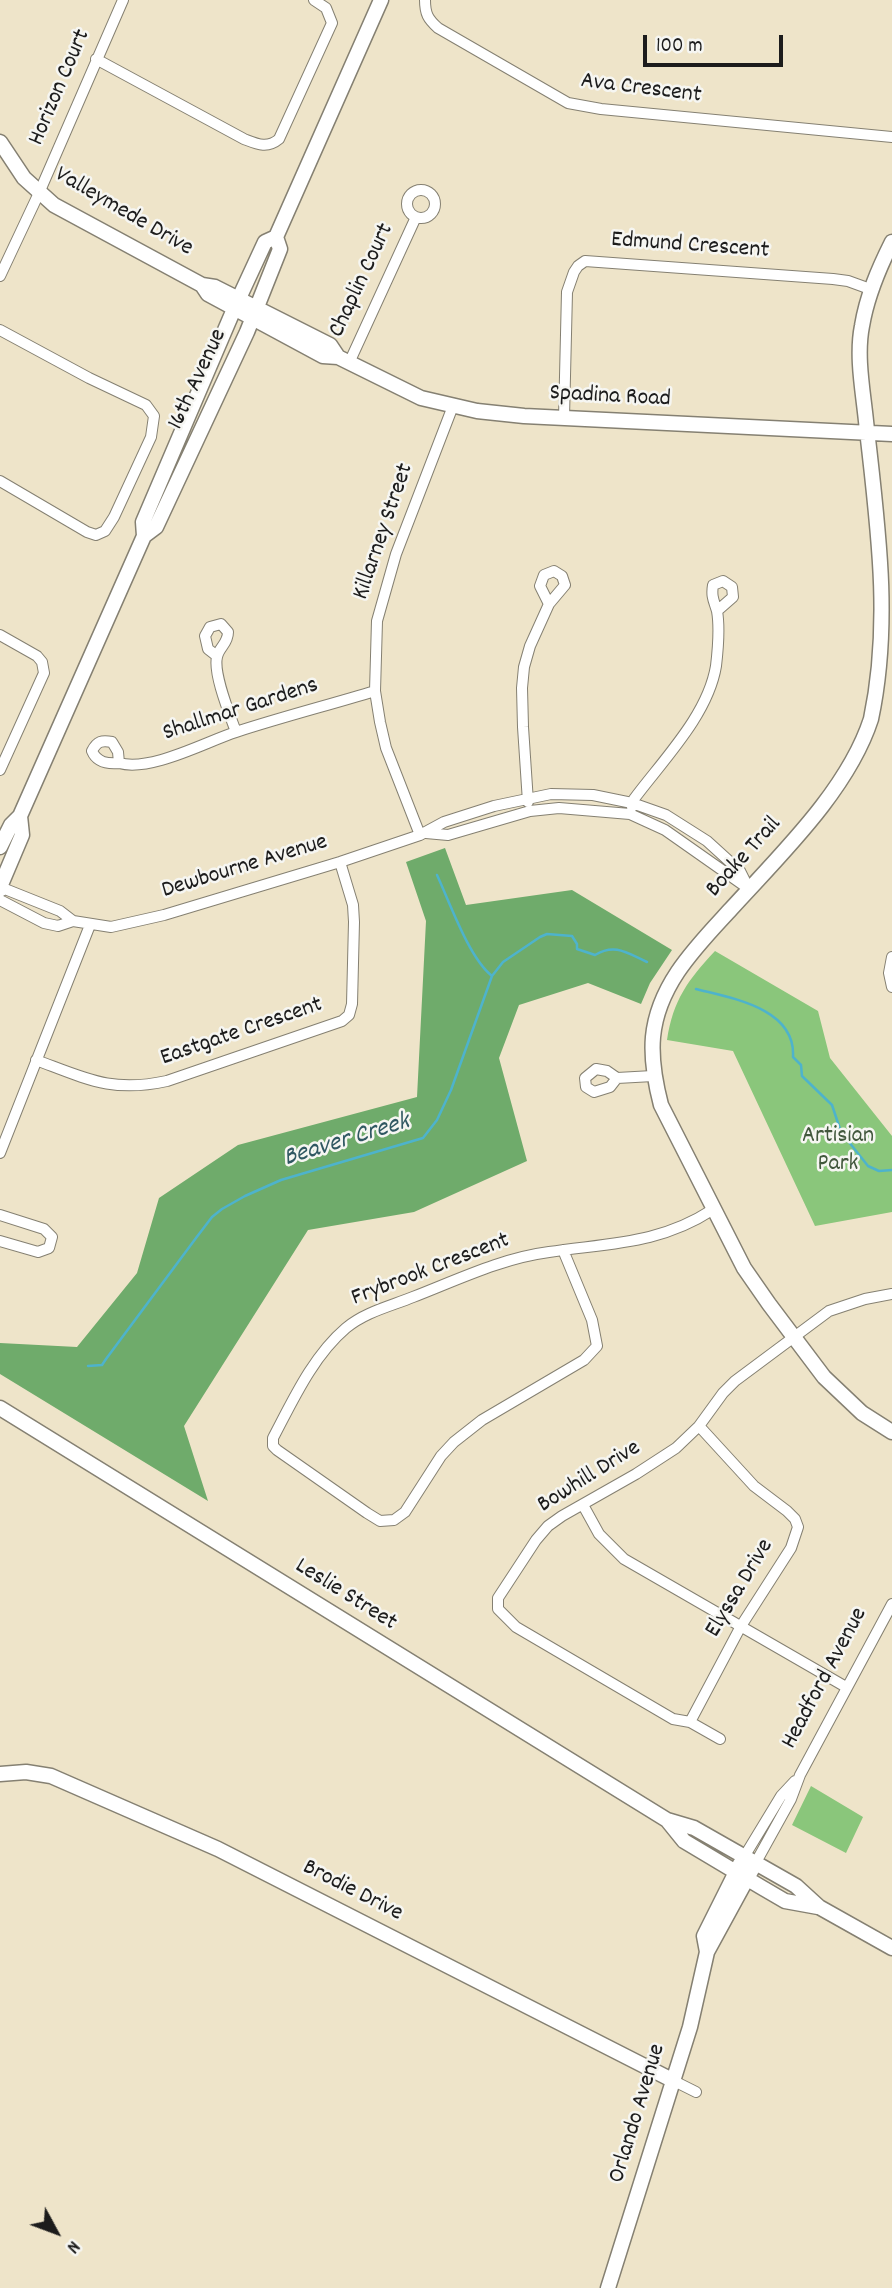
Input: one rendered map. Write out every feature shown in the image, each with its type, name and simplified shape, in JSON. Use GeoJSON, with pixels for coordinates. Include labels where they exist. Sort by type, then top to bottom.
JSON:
{"type":"FeatureCollection","features":[{"type":"Feature","properties":{"kind":"street","name":"Horizon Court"},"geometry":{"type":"LineString","coordinates":[[0,276],[123,0]]}},
{"type":"Feature","properties":{"kind":"street"},"geometry":{"type":"LineString","coordinates":[[96,59],[244,139],[262,146],[273,144],[279,139],[332,23],[326,8],[314,0]]}},
{"type":"Feature","properties":{"kind":"street","name":"16th Avenue"},"geometry":{"type":"LineString","coordinates":[[0,847],[11,825],[20,816],[144,536],[143,522],[237,304],[265,242],[276,237],[381,0]]}},
{"type":"Feature","properties":{"kind":"street","name":"Ava Crescent"},"geometry":{"type":"LineString","coordinates":[[425,0],[428,20],[438,28],[568,103],[601,109],[892,137]]}},
{"type":"Feature","properties":{"kind":"street","name":"Valleymede Drive"},"geometry":{"type":"LineString","coordinates":[[0,142],[24,178],[54,205],[202,285],[215,287],[237,304]]}},
{"type":"Feature","properties":{"kind":"street","name":"Chaplin Court"},"geometry":{"type":"LineString","coordinates":[[343,360],[416,218]]}},
{"type":"Feature","properties":{"kind":"street","name":"16th Avenue"},"geometry":{"type":"LineString","coordinates":[[144,536],[156,527],[254,314],[280,249],[276,237]]}},
{"type":"Feature","properties":{"kind":"street","name":"Boake Trail"},"geometry":{"type":"LineString","coordinates":[[892,242],[870,289],[861,328],[860,358],[867,432],[890,590],[884,677],[871,720],[849,768],[827,798],[688,957],[662,1001],[653,1036],[653,1076],[661,1105],[712,1210],[744,1268],[808,1359],[862,1413],[892,1432]]}},
{"type":"Feature","properties":{"kind":"street","name":"Edmund Crescent"},"geometry":{"type":"LineString","coordinates":[[564,418],[567,292],[570,278],[578,266],[586,261],[833,279],[870,289]]}},
{"type":"Feature","properties":{"kind":"street","name":"Spadina Road"},"geometry":{"type":"LineString","coordinates":[[237,304],[323,356],[343,360],[421,398],[453,406],[524,416],[892,434]]}},
{"type":"Feature","properties":{"kind":"street"},"geometry":{"type":"LineString","coordinates":[[0,330],[146,405],[155,416],[150,437],[114,517],[105,531],[96,535],[0,481]]}},
{"type":"Feature","properties":{"kind":"street","name":"Killarney Street"},"geometry":{"type":"LineString","coordinates":[[423,834],[386,748],[375,691],[377,621],[385,589],[453,406]]}},
{"type":"Feature","properties":{"kind":"street"},"geometry":{"type":"LineString","coordinates":[[530,811],[522,688],[530,646],[548,604]]}},
{"type":"Feature","properties":{"kind":"street"},"geometry":{"type":"LineString","coordinates":[[631,809],[695,718],[709,688],[715,668],[717,611]]}},
{"type":"Feature","properties":{"kind":"street"},"geometry":{"type":"LineString","coordinates":[[0,635],[37,656],[42,662],[44,673],[0,770]]}},
{"type":"Feature","properties":{"kind":"street"},"geometry":{"type":"LineString","coordinates":[[217,656],[218,672],[236,732]]}},
{"type":"Feature","properties":{"kind":"street","name":"Shallmar Gardens"},"geometry":{"type":"LineString","coordinates":[[119,763],[128,766],[154,761],[236,732],[375,691]]}},
{"type":"Feature","properties":{"kind":"street","name":"Dewbourne Avenue"},"geometry":{"type":"LineString","coordinates":[[0,889],[61,911],[73,921],[111,927],[141,921],[340,862],[494,806],[551,794],[593,795],[631,809],[749,889]]}},
{"type":"Feature","properties":{"kind":"street","name":"Dewbourne Avenue"},"geometry":{"type":"LineString","coordinates":[[423,834],[448,835],[530,811],[559,808],[631,809],[666,815],[707,841],[740,871],[749,889]]}},
{"type":"Feature","properties":{"kind":"street","name":"16th Avenue"},"geometry":{"type":"LineString","coordinates":[[0,889],[22,835],[20,816]]}},
{"type":"Feature","properties":{"kind":"street","name":"Eastgate Crescent"},"geometry":{"type":"LineString","coordinates":[[36,1060],[100,1083],[119,1087],[142,1087],[167,1081],[342,1021],[349,1015],[352,1004],[355,922],[353,905],[340,862]]}},
{"type":"Feature","properties":{"kind":"street","name":"Dewbourne Avenue"},"geometry":{"type":"LineString","coordinates":[[0,900],[44,923],[58,926],[73,921]]}},
{"type":"Feature","properties":{"kind":"street"},"geometry":{"type":"LineString","coordinates":[[0,1153],[90,925]]}},
{"type":"Feature","properties":{"kind":"street"},"geometry":{"type":"LineString","coordinates":[[892,957],[889,973],[892,987]]}},
{"type":"Feature","properties":{"kind":"street"},"geometry":{"type":"LineString","coordinates":[[617,1078],[653,1076]]}},
{"type":"Feature","properties":{"kind":"street","name":"Frybrook Crescent"},"geometry":{"type":"LineString","coordinates":[[563,1250],[592,1320],[597,1346],[584,1360],[482,1420],[454,1442],[440,1456],[405,1512],[394,1520],[380,1521],[273,1446],[273,1438],[309,1373],[333,1340],[359,1318],[495,1265],[540,1253],[666,1234],[712,1210]]}},
{"type":"Feature","properties":{"kind":"street"},"geometry":{"type":"LineString","coordinates":[[0,1215],[44,1229],[52,1237],[49,1248],[38,1252],[0,1241]]}},
{"type":"Feature","properties":{"kind":"street","name":"Bowhill Drive"},"geometry":{"type":"LineString","coordinates":[[720,1739],[690,1723],[673,1719],[538,1641],[516,1627],[498,1609],[498,1598],[536,1540],[562,1516],[676,1448],[699,1426],[735,1381],[829,1311],[865,1298],[892,1294]]}},
{"type":"Feature","properties":{"kind":"street","name":"Leslie Street"},"geometry":{"type":"LineString","coordinates":[[0,1408],[667,1820],[694,1828],[796,1886],[819,1907],[892,1948]]}},
{"type":"Feature","properties":{"kind":"street","name":"Elyssa Drive"},"geometry":{"type":"LineString","coordinates":[[690,1723],[741,1626],[792,1548],[798,1527],[795,1518],[754,1486],[699,1426]]}},
{"type":"Feature","properties":{"kind":"street"},"geometry":{"type":"LineString","coordinates":[[583,1505],[599,1534],[624,1559],[846,1687]]}},
{"type":"Feature","properties":{"kind":"street","name":"Headford Avenue"},"geometry":{"type":"LineString","coordinates":[[750,1861],[791,1799],[800,1775],[892,1604]]}},
{"type":"Feature","properties":{"kind":"street","name":"Brodie Drive"},"geometry":{"type":"LineString","coordinates":[[0,1773],[26,1772],[51,1776],[209,1845],[674,2081]]}},
{"type":"Feature","properties":{"kind":"street","name":"Leslie Street"},"geometry":{"type":"LineString","coordinates":[[667,1820],[684,1841],[785,1901],[819,1907]]}},
{"type":"Feature","properties":{"kind":"street","name":"Orlando Avenue"},"geometry":{"type":"LineString","coordinates":[[608,2288],[697,2002],[707,1952],[704,1936],[750,1861]]}},
{"type":"Feature","properties":{"kind":"street"},"geometry":{"type":"LineString","coordinates":[[674,2081],[696,2092]]}},
{"type":"Feature","properties":{"kind":"green space"},"geometry":{"type":"Polygon","coordinates":[[[445,848],[466,905],[572,890],[672,950],[650,983],[641,1004],[588,983],[519,1005],[499,1058],[527,1161],[414,1212],[308,1230],[184,1426],[208,1501],[0,1374],[0,1343],[77,1347],[137,1273],[159,1198],[238,1145],[417,1097],[426,921],[406,862],[445,848]]]}},
{"type":"Feature","properties":{"kind":"green space","name":"Artisian Park"},"geometry":{"type":"Polygon","coordinates":[[[715,951],[818,1011],[830,1058],[892,1136],[892,1212],[815,1226],[733,1051],[667,1040],[673,1013],[683,991],[715,951]]]}},
{"type":"Feature","properties":{"kind":"green space"},"geometry":{"type":"Polygon","coordinates":[[[811,1786],[863,1817],[846,1853],[792,1825],[811,1786]]]}},
{"type":"Feature","properties":{"kind":"waterway"},"geometry":{"type":"LineString","coordinates":[[437,875],[468,944],[492,976]]}},
{"type":"Feature","properties":{"kind":"waterway","name":"Beaver Creek"},"geometry":{"type":"LineString","coordinates":[[88,1366],[102,1365],[212,1217],[222,1209],[281,1180],[423,1138],[437,1120],[451,1090],[492,976],[503,962],[547,934],[572,936],[577,949],[595,955],[602,951],[615,950],[647,962]]}},
{"type":"Feature","properties":{"kind":"waterway","name":"Beaver Creek"},"geometry":{"type":"LineString","coordinates":[[696,989],[743,1002],[773,1016],[784,1027],[791,1040],[793,1057],[801,1065],[802,1076],[832,1105],[841,1132],[868,1166],[879,1171],[892,1170]]}}]}
